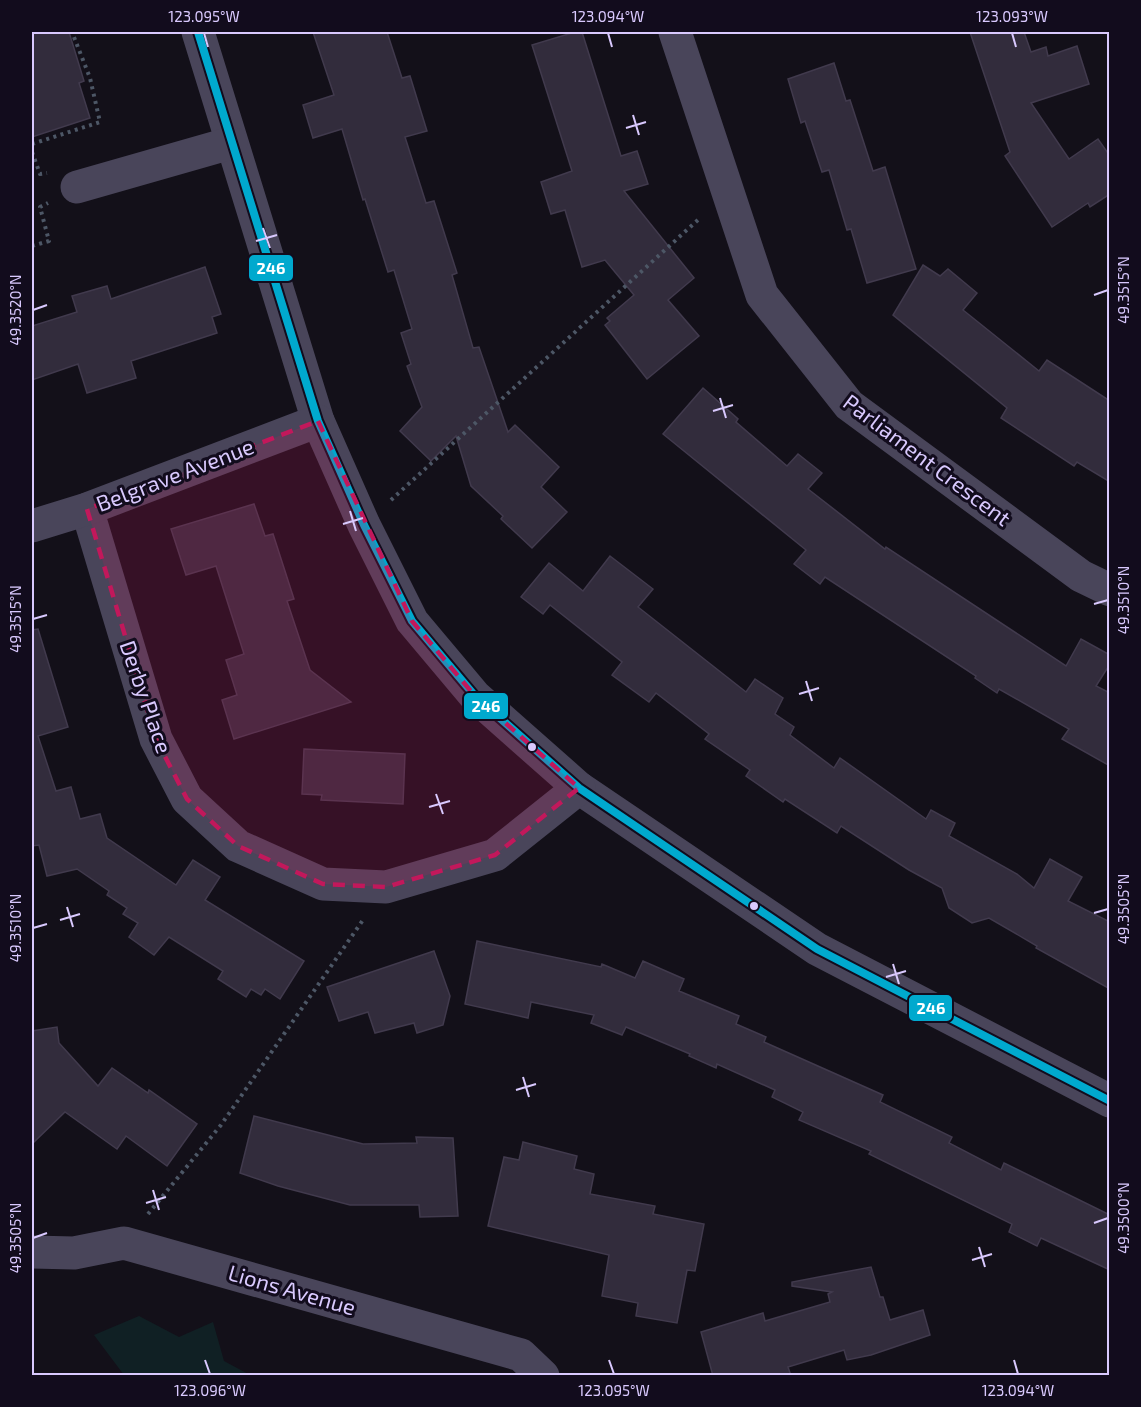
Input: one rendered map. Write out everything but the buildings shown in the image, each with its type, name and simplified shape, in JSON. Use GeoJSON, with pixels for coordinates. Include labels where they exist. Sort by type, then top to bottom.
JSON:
{"type":"FeatureCollection","features":[{"type":"Feature","properties":{"kind":"street"},"geometry":{"type":"LineString","coordinates":[[198,32],[318,421],[364,525],[412,621],[475,696],[579,788],[817,949],[1110,1101]]}},
{"type":"Feature","properties":{"kind":"street","name":"Parliament Crescent"},"geometry":{"type":"LineString","coordinates":[[675,32],[762,295],[849,405],[1081,576],[1110,590]]}},
{"type":"Feature","properties":{"kind":"street"},"geometry":{"type":"LineString","coordinates":[[77,187],[231,143]]}},
{"type":"Feature","properties":{"kind":"street","name":"Belgrave Avenue"},"geometry":{"type":"LineString","coordinates":[[32,526],[87,508],[318,421]]}},
{"type":"Feature","properties":{"kind":"street","name":"Derby Place"},"geometry":{"type":"LineString","coordinates":[[87,508],[156,739],[187,799],[238,846],[323,884],[386,887],[495,855],[579,788]]}},
{"type":"Feature","properties":{"kind":"street","name":"Lions Avenue"},"geometry":{"type":"LineString","coordinates":[[32,1252],[74,1253],[124,1243],[521,1355],[543,1376]]}},
{"type":"Feature","properties":{"kind":"path"},"geometry":{"type":"LineString","coordinates":[[32,144],[99,122],[90,78],[72,32]]}},
{"type":"Feature","properties":{"kind":"path"},"geometry":{"type":"LineString","coordinates":[[32,246],[49,241],[40,207],[77,187]]}},
{"type":"Feature","properties":{"kind":"path"},"geometry":{"type":"LineString","coordinates":[[364,525],[728,193]]}},
{"type":"Feature","properties":{"kind":"path"},"geometry":{"type":"LineString","coordinates":[[124,1243],[221,1125],[386,887]]}},
{"type":"Feature","properties":{"kind":"highlighted area"},"geometry":{"type":"Polygon","coordinates":[[[318,421],[412,621],[475,696],[579,788],[495,855],[386,887],[323,884],[238,846],[187,799],[156,739],[87,509],[318,421]]]}},
{"type":"Feature","properties":{"kind":"shaded area"},"geometry":{"type":"Polygon","coordinates":[[[139,1316],[179,1337],[213,1322],[224,1361],[250,1375],[124,1375],[94,1335],[139,1316]]]}},
{"type":"Feature","properties":{"kind":"transit line","name":"246"},"geometry":{"type":"LineString","coordinates":[[198,32],[318,421],[364,525],[412,621],[475,696],[579,788],[817,949],[1110,1101]]}}]}
